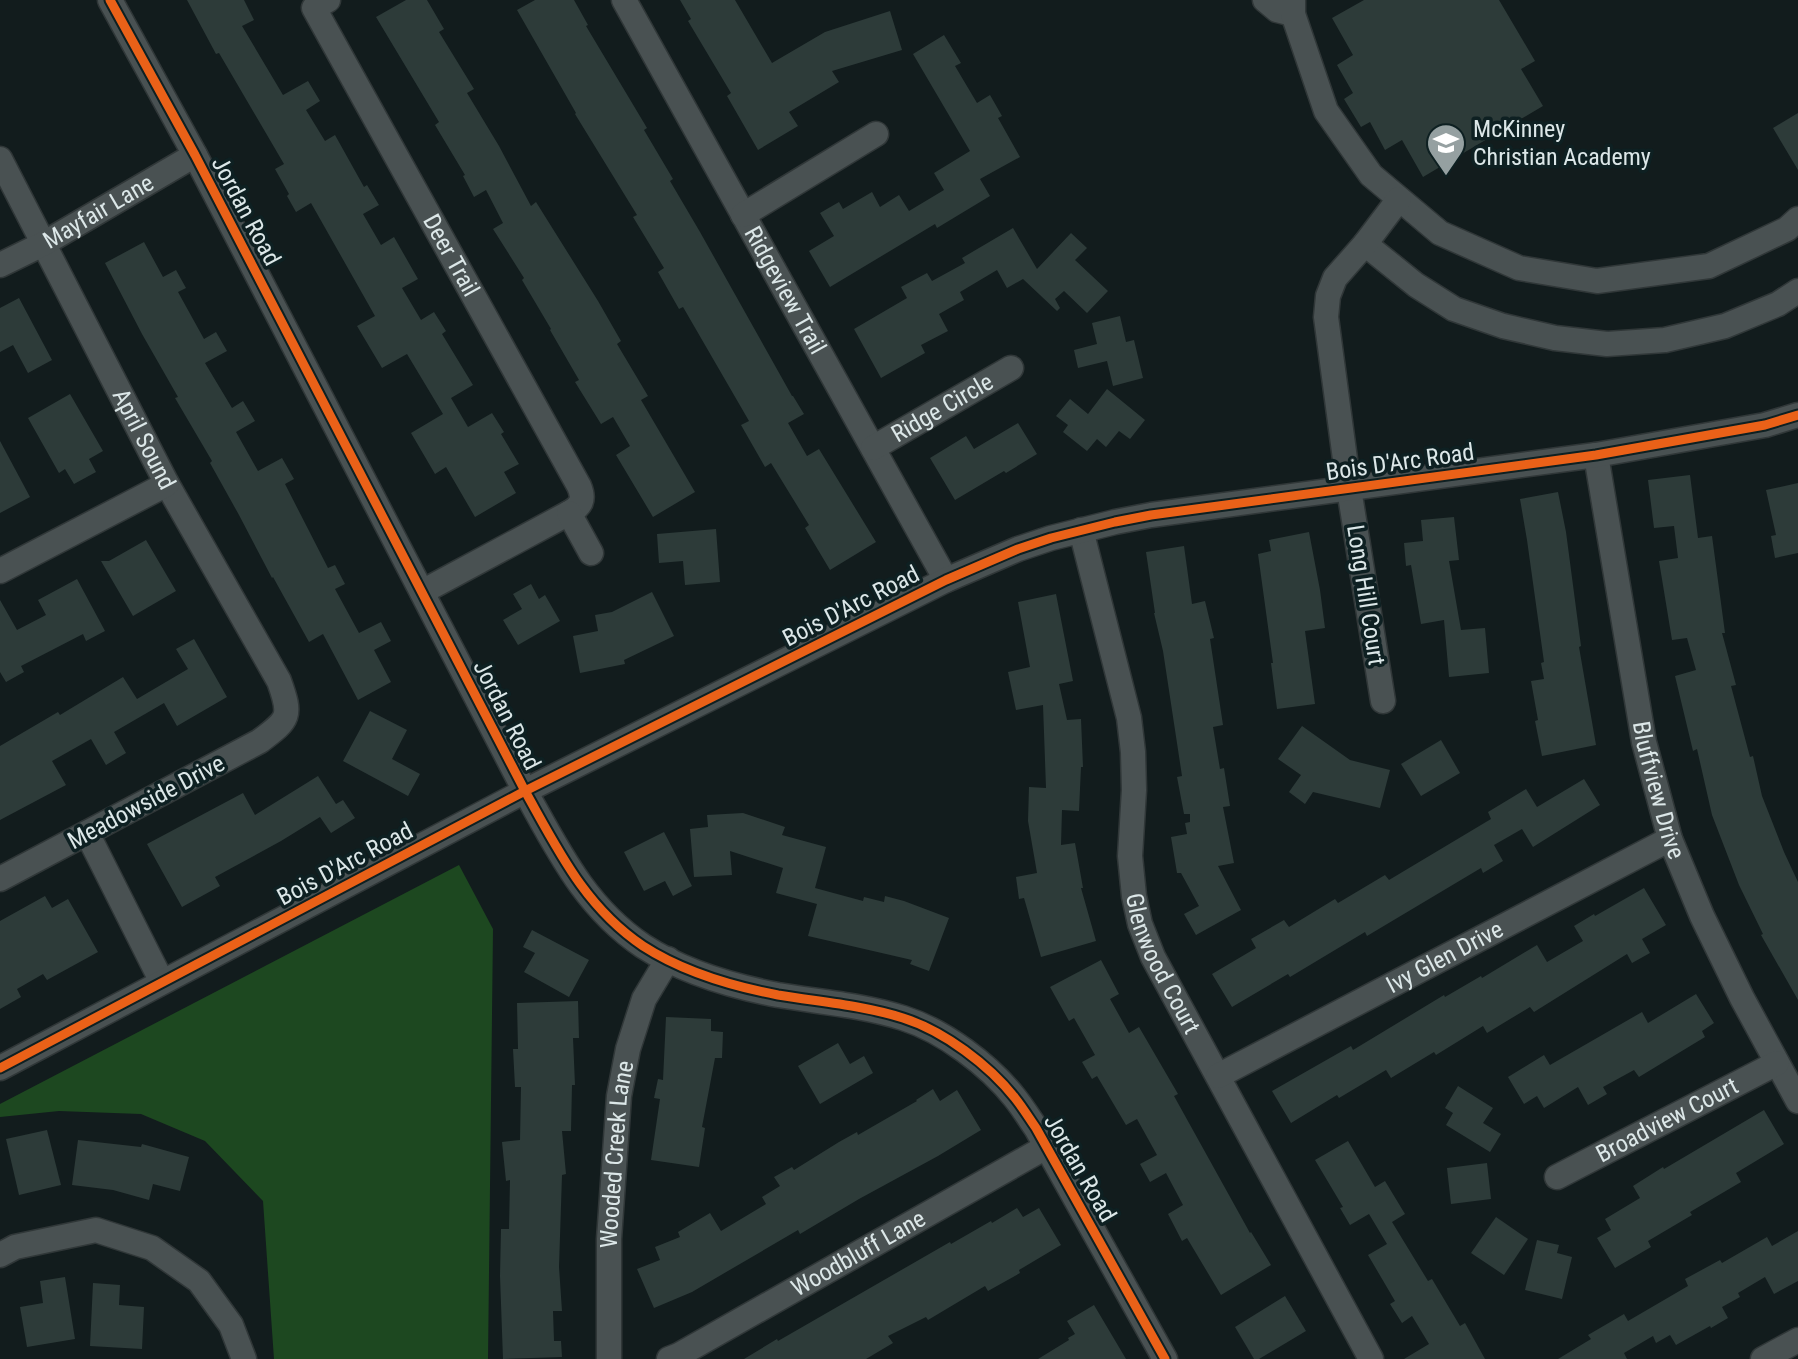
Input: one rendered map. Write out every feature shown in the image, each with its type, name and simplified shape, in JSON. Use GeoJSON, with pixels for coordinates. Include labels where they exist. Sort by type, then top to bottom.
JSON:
{"type":"FeatureCollection","features":[{"type":"Feature","properties":{"kind":"street","name":"Jordan Road"},"geometry":{"type":"LineString","coordinates":[[110,0],[195,155],[525,791],[581,887],[608,918],[644,946],[712,979],[775,994],[864,1008],[906,1019],[940,1035],[979,1062],[1014,1096],[1037,1128],[1165,1359]]}},
{"type":"Feature","properties":{"kind":"street","name":"Deer Trail"},"geometry":{"type":"LineString","coordinates":[[328,0],[314,8],[579,486],[582,504],[569,513]]}},
{"type":"Feature","properties":{"kind":"street","name":"Ridgeview Trail"},"geometry":{"type":"LineString","coordinates":[[624,0],[946,580]]}},
{"type":"Feature","properties":{"kind":"street"},"geometry":{"type":"LineString","coordinates":[[1265,0],[1277,10],[1293,7],[1326,111],[1371,175],[1440,233],[1520,268],[1597,281],[1709,266],[1787,229],[1798,219]]}},
{"type":"Feature","properties":{"kind":"street"},"geometry":{"type":"LineString","coordinates":[[743,215],[876,134]]}},
{"type":"Feature","properties":{"kind":"street","name":"Mayfair Lane"},"geometry":{"type":"LineString","coordinates":[[0,265],[43,244],[195,155]]}},
{"type":"Feature","properties":{"kind":"street","name":"April Sound"},"geometry":{"type":"LineString","coordinates":[[0,159],[166,484],[279,681],[286,702],[286,718]]}},
{"type":"Feature","properties":{"kind":"street","name":"Long Hill Court"},"geometry":{"type":"LineString","coordinates":[[1383,701],[1349,489],[1326,317],[1328,296],[1335,278],[1399,199]]}},
{"type":"Feature","properties":{"kind":"street"},"geometry":{"type":"LineString","coordinates":[[1365,244],[1416,285],[1454,309],[1503,326],[1555,338],[1607,344],[1665,340],[1725,326],[1778,304],[1798,291]]}},
{"type":"Feature","properties":{"kind":"street","name":"Ridge Circle"},"geometry":{"type":"LineString","coordinates":[[873,448],[1011,368]]}},
{"type":"Feature","properties":{"kind":"street","name":"Bois D'Arc Road"},"geometry":{"type":"LineString","coordinates":[[0,1068],[525,791],[946,580],[1018,549],[1081,530],[1151,515],[1596,455],[1765,425],[1798,415]]}},
{"type":"Feature","properties":{"kind":"street","name":"Bluffview Drive"},"geometry":{"type":"LineString","coordinates":[[1596,455],[1644,742],[1670,839],[1702,916],[1742,998],[1798,1101]]}},
{"type":"Feature","properties":{"kind":"street"},"geometry":{"type":"LineString","coordinates":[[0,571],[166,484]]}},
{"type":"Feature","properties":{"kind":"street"},"geometry":{"type":"LineString","coordinates":[[422,592],[569,513],[591,553]]}},
{"type":"Feature","properties":{"kind":"street","name":"Glenwood Court"},"geometry":{"type":"LineString","coordinates":[[1081,530],[1129,718],[1133,752],[1130,856],[1140,924],[1153,957],[1371,1359]]}},
{"type":"Feature","properties":{"kind":"street","name":"Meadowside Drive"},"geometry":{"type":"LineString","coordinates":[[0,879],[260,741],[279,727],[286,718]]}},
{"type":"Feature","properties":{"kind":"street"},"geometry":{"type":"LineString","coordinates":[[87,833],[162,982]]}},
{"type":"Feature","properties":{"kind":"street","name":"Ivy Glen Drive"},"geometry":{"type":"LineString","coordinates":[[1218,1076],[1670,839]]}},
{"type":"Feature","properties":{"kind":"street","name":"Wooded Creek Lane"},"geometry":{"type":"LineString","coordinates":[[609,1359],[610,1239],[619,1096],[628,1049],[644,999],[668,959]]}},
{"type":"Feature","properties":{"kind":"street","name":"Broadview Court"},"geometry":{"type":"LineString","coordinates":[[1557,1177],[1777,1063]]}},
{"type":"Feature","properties":{"kind":"street","name":"Woodbluff Lane"},"geometry":{"type":"LineString","coordinates":[[669,1359],[1046,1147]]}},
{"type":"Feature","properties":{"kind":"street"},"geometry":{"type":"LineString","coordinates":[[0,1255],[15,1247],[96,1230],[152,1248],[199,1281],[231,1325],[244,1359]]}},
{"type":"Feature","properties":{"kind":"street"},"geometry":{"type":"LineString","coordinates":[[1763,1359],[1798,1340]]}},
{"type":"Feature","properties":{"kind":"green space"},"geometry":{"type":"Polygon","coordinates":[[[459,865],[493,929],[488,1359],[274,1359],[263,1201],[205,1141],[141,1114],[59,1111],[0,1117],[0,1104],[459,865]]]}},
{"type":"Feature","properties":{"kind":"building"},"geometry":{"type":"Polygon","coordinates":[[[187,0],[244,0],[254,20],[242,26],[283,95],[308,81],[320,101],[306,110],[325,141],[335,135],[364,187],[367,185],[379,205],[363,214],[381,245],[394,237],[418,279],[402,288],[421,320],[434,312],[446,331],[442,334],[473,385],[451,398],[468,427],[492,413],[504,432],[501,434],[519,464],[504,472],[516,493],[475,517],[446,467],[435,474],[411,433],[443,414],[407,354],[382,368],[357,326],[375,316],[311,203],[296,212],[275,169],[284,164],[219,53],[216,54],[187,0]]]}},
{"type":"Feature","properties":{"kind":"building"},"geometry":{"type":"Polygon","coordinates":[[[406,0],[427,0],[444,29],[439,32],[474,89],[467,93],[531,206],[536,202],[621,341],[617,344],[648,396],[641,400],[695,492],[653,517],[616,455],[630,446],[613,417],[601,424],[575,382],[579,380],[522,280],[524,278],[493,229],[503,223],[486,190],[474,197],[463,176],[465,175],[435,125],[439,122],[376,17],[406,0]]]}},
{"type":"Feature","properties":{"kind":"building"},"geometry":{"type":"Polygon","coordinates":[[[535,0],[574,0],[588,25],[586,26],[647,128],[644,130],[673,179],[670,181],[804,414],[788,423],[807,456],[819,449],[876,542],[830,570],[805,528],[809,525],[771,463],[765,467],[741,425],[749,421],[683,307],[679,309],[658,272],[664,268],[633,217],[637,215],[575,114],[517,10],[535,0]]]}},
{"type":"Feature","properties":{"kind":"building"},"geometry":{"type":"Polygon","coordinates":[[[680,0],[735,0],[772,63],[825,32],[890,11],[902,50],[832,71],[839,82],[789,112],[798,126],[758,150],[727,96],[731,93],[688,21],[691,19],[680,0]]]}},
{"type":"Feature","properties":{"kind":"building"},"geometry":{"type":"Polygon","coordinates":[[[1364,0],[1499,0],[1535,61],[1521,69],[1543,106],[1423,177],[1402,140],[1385,150],[1370,122],[1361,127],[1344,99],[1353,93],[1337,65],[1353,55],[1332,18],[1364,0]]]}},
{"type":"Feature","properties":{"kind":"building"},"geometry":{"type":"Polygon","coordinates":[[[944,35],[961,63],[955,66],[977,103],[990,95],[1002,116],[998,118],[1020,157],[980,179],[990,196],[937,228],[935,224],[830,287],[809,251],[834,236],[820,213],[839,202],[843,209],[872,192],[880,207],[899,195],[909,211],[944,190],[934,173],[970,151],[913,54],[944,35]]]}},
{"type":"Feature","properties":{"kind":"building"},"geometry":{"type":"Polygon","coordinates":[[[1798,113],[1798,170],[1773,128],[1798,113]]]}},
{"type":"Feature","properties":{"kind":"building"},"geometry":{"type":"Polygon","coordinates":[[[1013,228],[1037,269],[1071,233],[1087,248],[1075,260],[1108,291],[1087,313],[1064,291],[1055,299],[1060,308],[1057,311],[1023,279],[1007,288],[997,270],[960,292],[964,300],[939,314],[948,331],[921,345],[925,353],[881,378],[854,329],[907,298],[901,287],[927,273],[932,281],[965,263],[962,258],[1013,228]]]}},
{"type":"Feature","properties":{"kind":"building"},"geometry":{"type":"Polygon","coordinates":[[[144,242],[163,277],[176,270],[186,288],[178,292],[204,339],[216,332],[227,351],[205,363],[232,408],[243,401],[255,421],[236,432],[258,471],[282,458],[294,479],[285,484],[328,568],[335,565],[345,584],[335,589],[359,633],[381,622],[391,641],[374,650],[391,682],[358,700],[323,634],[309,642],[210,463],[212,461],[175,398],[178,397],[105,263],[144,242]]]}},
{"type":"Feature","properties":{"kind":"building"},"geometry":{"type":"Polygon","coordinates":[[[19,298],[52,360],[28,373],[13,345],[0,352],[0,308],[19,298]]]}},
{"type":"Feature","properties":{"kind":"building"},"geometry":{"type":"Polygon","coordinates":[[[1120,316],[1126,342],[1134,340],[1143,378],[1113,386],[1107,361],[1078,368],[1074,350],[1097,344],[1092,323],[1120,316]]]}},
{"type":"Feature","properties":{"kind":"building"},"geometry":{"type":"Polygon","coordinates":[[[1107,389],[1145,420],[1130,439],[1119,431],[1106,447],[1097,439],[1087,451],[1063,432],[1068,425],[1056,416],[1070,399],[1088,414],[1107,389]]]}},
{"type":"Feature","properties":{"kind":"building"},"geometry":{"type":"Polygon","coordinates":[[[70,394],[103,451],[89,459],[96,472],[74,484],[65,469],[59,473],[28,418],[70,394]]]}},
{"type":"Feature","properties":{"kind":"building"},"geometry":{"type":"Polygon","coordinates":[[[1018,423],[1037,454],[955,500],[930,458],[966,436],[974,449],[1018,423]]]}},
{"type":"Feature","properties":{"kind":"building"},"geometry":{"type":"Polygon","coordinates":[[[0,441],[30,497],[0,513],[0,441]]]}},
{"type":"Feature","properties":{"kind":"building"},"geometry":{"type":"Polygon","coordinates":[[[1690,475],[1698,538],[1712,536],[1725,633],[1722,633],[1736,685],[1731,686],[1750,757],[1753,756],[1762,796],[1798,882],[1798,1000],[1761,935],[1763,934],[1739,885],[1712,815],[1697,749],[1693,751],[1675,676],[1696,670],[1687,638],[1672,640],[1659,561],[1678,558],[1674,526],[1654,528],[1648,480],[1690,475]]]}},
{"type":"Feature","properties":{"kind":"building"},"geometry":{"type":"Polygon","coordinates":[[[1798,483],[1798,553],[1775,558],[1771,536],[1776,535],[1766,490],[1798,483]]]}},
{"type":"Feature","properties":{"kind":"building"},"geometry":{"type":"Polygon","coordinates":[[[1558,492],[1566,532],[1579,647],[1596,745],[1542,756],[1531,681],[1544,679],[1541,663],[1544,662],[1520,499],[1558,492]]]}},
{"type":"Feature","properties":{"kind":"building"},"geometry":{"type":"Polygon","coordinates":[[[1454,517],[1459,560],[1449,561],[1461,630],[1485,628],[1489,673],[1449,677],[1444,620],[1421,624],[1411,565],[1406,566],[1404,543],[1423,541],[1421,520],[1454,517]]]}},
{"type":"Feature","properties":{"kind":"building"},"geometry":{"type":"Polygon","coordinates":[[[716,529],[720,582],[685,585],[683,561],[659,563],[657,534],[716,529]]]}},
{"type":"Feature","properties":{"kind":"building"},"geometry":{"type":"Polygon","coordinates":[[[1309,532],[1325,628],[1305,631],[1315,704],[1277,709],[1258,554],[1271,551],[1269,540],[1309,532]]]}},
{"type":"Feature","properties":{"kind":"building"},"geometry":{"type":"Polygon","coordinates":[[[146,540],[176,591],[133,616],[101,561],[109,561],[146,540]]]}},
{"type":"Feature","properties":{"kind":"building"},"geometry":{"type":"Polygon","coordinates":[[[1184,546],[1192,604],[1205,601],[1214,638],[1210,639],[1223,725],[1213,727],[1220,769],[1224,768],[1230,806],[1223,807],[1234,863],[1218,866],[1241,910],[1196,935],[1184,914],[1199,906],[1181,873],[1177,873],[1171,837],[1187,834],[1185,823],[1190,822],[1190,814],[1184,814],[1177,777],[1182,776],[1146,552],[1184,546]]]}},
{"type":"Feature","properties":{"kind":"building"},"geometry":{"type":"Polygon","coordinates":[[[77,579],[105,631],[86,641],[83,634],[21,666],[24,672],[6,682],[0,672],[0,600],[17,630],[46,615],[38,600],[77,579]]]}},
{"type":"Feature","properties":{"kind":"building"},"geometry":{"type":"Polygon","coordinates":[[[531,584],[539,599],[545,595],[560,621],[518,645],[503,620],[522,609],[513,594],[531,584]]]}},
{"type":"Feature","properties":{"kind":"building"},"geometry":{"type":"Polygon","coordinates":[[[652,592],[674,636],[624,660],[625,664],[580,673],[573,636],[598,631],[595,615],[612,612],[652,592]]]}},
{"type":"Feature","properties":{"kind":"building"},"geometry":{"type":"Polygon","coordinates":[[[1056,594],[1073,681],[1059,684],[1067,720],[1081,719],[1083,767],[1079,811],[1062,810],[1061,845],[1075,843],[1081,888],[1096,941],[1041,957],[1024,898],[1019,899],[1016,877],[1037,873],[1028,821],[1029,787],[1046,788],[1043,705],[1016,710],[1008,672],[1030,667],[1018,602],[1056,594]]]}},
{"type":"Feature","properties":{"kind":"building"},"geometry":{"type":"Polygon","coordinates":[[[194,639],[227,697],[177,726],[164,703],[114,732],[126,753],[106,765],[91,739],[52,761],[66,785],[0,820],[0,746],[58,712],[60,715],[123,677],[137,699],[188,669],[176,649],[194,639]]]}},
{"type":"Feature","properties":{"kind":"building"},"geometry":{"type":"Polygon","coordinates":[[[370,711],[407,730],[392,759],[420,774],[408,796],[343,761],[370,711]]]}},
{"type":"Feature","properties":{"kind":"building"},"geometry":{"type":"Polygon","coordinates":[[[1302,726],[1350,760],[1390,770],[1380,808],[1313,792],[1305,804],[1289,792],[1301,775],[1278,759],[1302,726]]]}},
{"type":"Feature","properties":{"kind":"building"},"geometry":{"type":"Polygon","coordinates":[[[1441,740],[1460,773],[1421,796],[1401,764],[1441,740]]]}},
{"type":"Feature","properties":{"kind":"building"},"geometry":{"type":"Polygon","coordinates":[[[318,776],[336,804],[343,800],[355,818],[331,833],[320,817],[215,877],[220,886],[182,907],[147,844],[243,793],[255,815],[318,776]]]}},
{"type":"Feature","properties":{"kind":"building"},"geometry":{"type":"Polygon","coordinates":[[[1584,779],[1600,805],[1533,847],[1522,829],[1494,845],[1503,861],[1483,873],[1481,868],[1367,936],[1365,932],[1290,977],[1288,974],[1232,1007],[1212,974],[1256,948],[1251,939],[1284,920],[1289,927],[1335,899],[1338,903],[1385,875],[1389,880],[1491,819],[1488,812],[1526,789],[1537,807],[1584,779]]]}},
{"type":"Feature","properties":{"kind":"building"},"geometry":{"type":"Polygon","coordinates":[[[743,813],[785,827],[782,835],[826,847],[815,888],[863,901],[864,897],[884,902],[885,896],[949,918],[929,971],[910,964],[912,960],[808,936],[817,904],[776,893],[783,868],[730,851],[732,875],[694,877],[690,829],[708,827],[707,815],[743,813]]]}},
{"type":"Feature","properties":{"kind":"building"},"geometry":{"type":"Polygon","coordinates":[[[664,832],[692,886],[673,896],[665,881],[644,891],[624,852],[664,832]]]}},
{"type":"Feature","properties":{"kind":"building"},"geometry":{"type":"Polygon","coordinates":[[[1644,888],[1666,925],[1642,939],[1650,953],[1632,963],[1627,954],[1534,1012],[1530,1007],[1487,1033],[1483,1026],[1436,1055],[1434,1052],[1391,1078],[1386,1070],[1291,1123],[1272,1091],[1351,1046],[1353,1050],[1444,995],[1445,997],[1481,976],[1482,978],[1537,945],[1547,962],[1583,941],[1574,926],[1644,888]]]}},
{"type":"Feature","properties":{"kind":"building"},"geometry":{"type":"Polygon","coordinates":[[[45,896],[52,908],[68,899],[98,952],[47,980],[43,974],[17,989],[21,997],[0,1009],[0,921],[45,896]]]}},
{"type":"Feature","properties":{"kind":"building"},"geometry":{"type":"Polygon","coordinates":[[[532,930],[589,960],[569,997],[524,972],[535,953],[523,947],[532,930]]]}},
{"type":"Feature","properties":{"kind":"building"},"geometry":{"type":"Polygon","coordinates":[[[1101,960],[1119,994],[1110,999],[1129,1033],[1139,1027],[1178,1094],[1174,1096],[1250,1233],[1271,1265],[1221,1295],[1187,1238],[1182,1241],[1168,1214],[1183,1205],[1166,1173],[1150,1182],[1140,1164],[1157,1155],[1137,1119],[1126,1125],[1097,1076],[1092,1079],[1082,1062],[1095,1055],[1074,1018],[1069,1021],[1050,987],[1101,960]]]}},
{"type":"Feature","properties":{"kind":"building"},"geometry":{"type":"Polygon","coordinates":[[[1696,994],[1714,1023],[1702,1031],[1705,1037],[1639,1077],[1634,1070],[1603,1087],[1607,1094],[1588,1105],[1578,1087],[1544,1108],[1537,1096],[1524,1104],[1508,1077],[1544,1055],[1550,1065],[1642,1012],[1648,1023],[1696,994]]]}},
{"type":"Feature","properties":{"kind":"building"},"geometry":{"type":"Polygon","coordinates":[[[578,1001],[579,1038],[573,1038],[575,1085],[572,1085],[571,1131],[562,1131],[566,1174],[562,1175],[559,1267],[562,1311],[553,1311],[554,1341],[561,1341],[562,1357],[503,1359],[501,1229],[509,1229],[510,1180],[506,1181],[502,1142],[520,1140],[521,1087],[515,1087],[513,1049],[518,1049],[517,1003],[578,1001]]]}},
{"type":"Feature","properties":{"kind":"building"},"geometry":{"type":"Polygon","coordinates":[[[666,1017],[711,1019],[711,1031],[723,1032],[722,1058],[715,1058],[702,1127],[705,1128],[699,1167],[651,1160],[660,1099],[654,1098],[658,1079],[663,1080],[666,1017]]]}},
{"type":"Feature","properties":{"kind":"building"},"geometry":{"type":"Polygon","coordinates":[[[838,1043],[850,1064],[864,1056],[873,1073],[820,1104],[798,1066],[838,1043]]]}},
{"type":"Feature","properties":{"kind":"building"},"geometry":{"type":"Polygon","coordinates":[[[1458,1086],[1493,1108],[1483,1123],[1501,1134],[1490,1152],[1446,1125],[1453,1113],[1445,1108],[1458,1086]]]}},
{"type":"Feature","properties":{"kind":"building"},"geometry":{"type":"Polygon","coordinates":[[[933,1089],[940,1101],[957,1090],[981,1130],[800,1234],[798,1230],[692,1292],[654,1308],[637,1269],[660,1260],[655,1247],[680,1237],[678,1232],[710,1213],[721,1231],[766,1204],[762,1197],[780,1186],[774,1177],[792,1167],[794,1170],[857,1132],[858,1135],[933,1089]]]}},
{"type":"Feature","properties":{"kind":"building"},"geometry":{"type":"Polygon","coordinates":[[[1764,1110],[1784,1144],[1736,1173],[1741,1182],[1690,1212],[1692,1215],[1648,1241],[1651,1247],[1615,1268],[1597,1238],[1611,1230],[1605,1219],[1640,1198],[1633,1186],[1764,1110]]]}},
{"type":"Feature","properties":{"kind":"building"},"geometry":{"type":"Polygon","coordinates":[[[47,1130],[61,1185],[19,1195],[6,1139],[47,1130]]]}},
{"type":"Feature","properties":{"kind":"building"},"geometry":{"type":"Polygon","coordinates":[[[78,1140],[141,1147],[142,1144],[189,1157],[180,1191],[153,1184],[149,1200],[113,1190],[72,1185],[78,1140]]]}},
{"type":"Feature","properties":{"kind":"building"},"geometry":{"type":"Polygon","coordinates":[[[1348,1141],[1375,1187],[1385,1181],[1405,1214],[1392,1222],[1428,1281],[1432,1279],[1460,1326],[1465,1323],[1485,1359],[1404,1359],[1429,1344],[1412,1316],[1402,1323],[1390,1304],[1395,1301],[1368,1255],[1387,1244],[1369,1214],[1350,1225],[1340,1208],[1343,1207],[1315,1160],[1348,1141]]]}},
{"type":"Feature","properties":{"kind":"building"},"geometry":{"type":"Polygon","coordinates":[[[1487,1163],[1491,1199],[1451,1204],[1447,1168],[1487,1163]]]}},
{"type":"Feature","properties":{"kind":"building"},"geometry":{"type":"Polygon","coordinates":[[[1017,1208],[1023,1217],[1039,1208],[1061,1245],[988,1291],[985,1286],[928,1320],[926,1317],[888,1336],[893,1343],[866,1359],[744,1359],[950,1242],[951,1244],[1017,1208]]]}},
{"type":"Feature","properties":{"kind":"building"},"geometry":{"type":"Polygon","coordinates":[[[1496,1217],[1528,1239],[1504,1275],[1471,1253],[1496,1217]]]}},
{"type":"Feature","properties":{"kind":"building"},"geometry":{"type":"Polygon","coordinates":[[[1798,1231],[1798,1281],[1774,1294],[1765,1277],[1738,1293],[1740,1297],[1722,1307],[1728,1318],[1711,1328],[1710,1326],[1676,1345],[1670,1335],[1656,1343],[1653,1336],[1624,1353],[1627,1359],[1558,1359],[1591,1339],[1588,1335],[1624,1314],[1628,1321],[1688,1286],[1685,1279],[1720,1260],[1722,1263],[1767,1237],[1772,1246],[1798,1231]]]}},
{"type":"Feature","properties":{"kind":"building"},"geometry":{"type":"Polygon","coordinates":[[[1537,1240],[1559,1245],[1557,1253],[1572,1257],[1562,1299],[1525,1290],[1537,1240]]]}},
{"type":"Feature","properties":{"kind":"building"},"geometry":{"type":"Polygon","coordinates":[[[65,1277],[75,1339],[27,1347],[20,1307],[43,1303],[40,1281],[65,1277]]]}},
{"type":"Feature","properties":{"kind":"building"},"geometry":{"type":"Polygon","coordinates":[[[93,1283],[120,1285],[119,1305],[144,1307],[142,1349],[90,1346],[93,1283]]]}},
{"type":"Feature","properties":{"kind":"building"},"geometry":{"type":"Polygon","coordinates":[[[1285,1296],[1306,1331],[1259,1359],[1254,1359],[1235,1327],[1285,1296]]]}},
{"type":"Feature","properties":{"kind":"building"},"geometry":{"type":"Polygon","coordinates":[[[1094,1305],[1126,1359],[1038,1359],[1069,1340],[1068,1338],[1075,1334],[1067,1321],[1094,1305]]]}},
{"type":"Feature","properties":{"kind":"cycle path"},"geometry":{"type":"LineString","coordinates":[[110,0],[195,155],[525,791],[562,856],[589,895],[605,914],[643,946],[691,971],[778,995],[857,1007],[903,1018],[934,1031],[965,1050],[1004,1086],[1036,1128],[1165,1359]]}},
{"type":"Feature","properties":{"kind":"cycle path"},"geometry":{"type":"LineString","coordinates":[[0,1068],[525,791],[946,580],[1018,549],[1051,538],[1151,515],[1596,455],[1765,425],[1798,415]]}},
{"type":"Feature","properties":{"kind":"place","name":"McKinney Christian Academy"},"geometry":{"type":"Point","coordinates":[1446,177]}}]}
